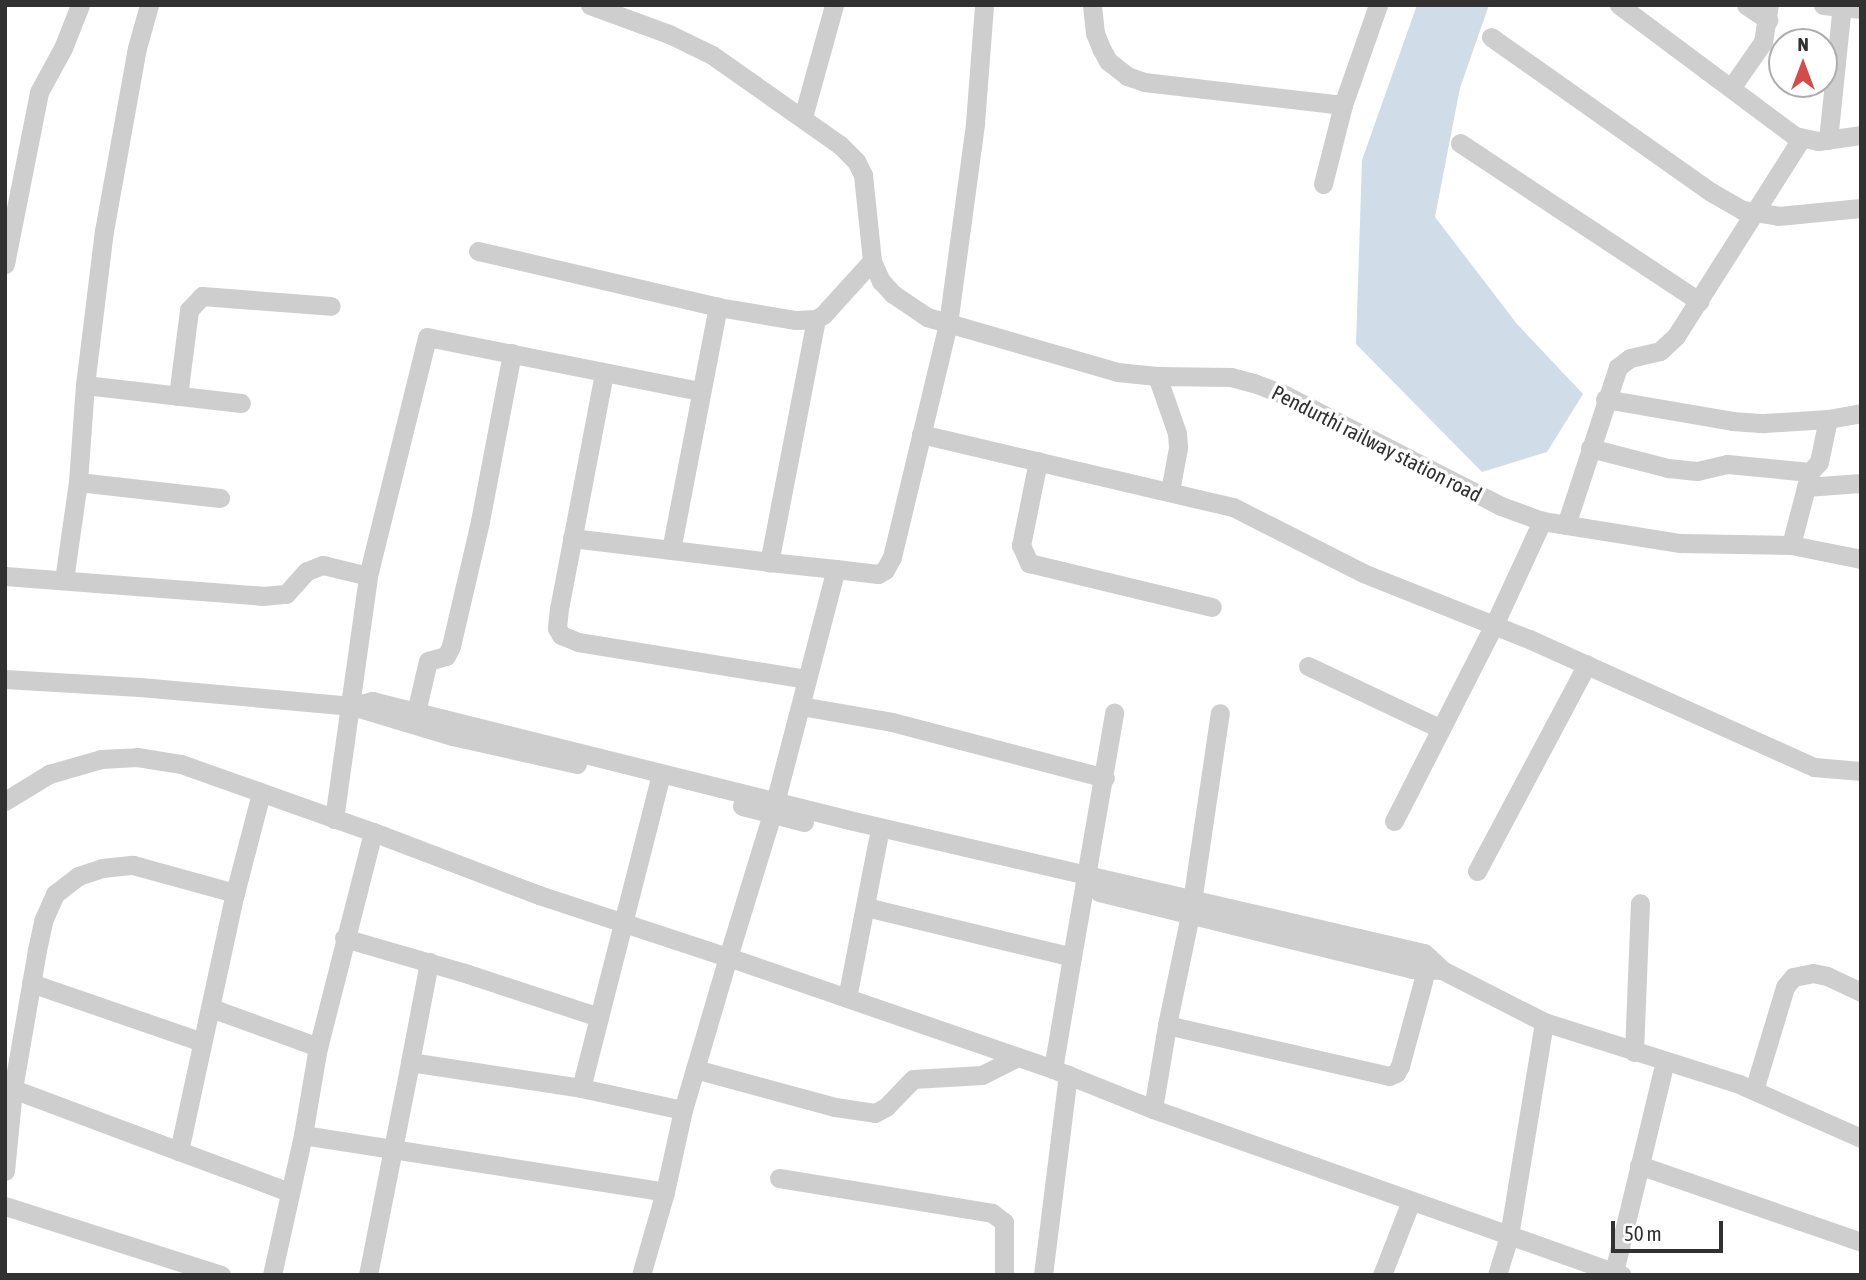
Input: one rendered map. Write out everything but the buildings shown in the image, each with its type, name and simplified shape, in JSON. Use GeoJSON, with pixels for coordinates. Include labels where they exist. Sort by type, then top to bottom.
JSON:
{"type":"FeatureCollection","features":[{"type":"Feature","properties":{"kind":"street"},"geometry":{"type":"LineString","coordinates":[[5,264],[39,92],[63,48],[80,5]]}},
{"type":"Feature","properties":{"kind":"street"},"geometry":{"type":"LineString","coordinates":[[64,580],[78,482],[85,385],[111,188],[137,48],[149,5]]}},
{"type":"Feature","properties":{"kind":"street","name":"Pendurthi railway station road"},"geometry":{"type":"LineString","coordinates":[[590,5],[692,44],[803,117],[840,145],[856,161],[863,175],[872,261],[881,281],[893,294],[927,317],[1078,363],[1157,376],[1231,377],[1254,383],[1283,394],[1488,500],[1542,521],[1702,546],[1791,545],[1861,559]]}},
{"type":"Feature","properties":{"kind":"street"},"geometry":{"type":"LineString","coordinates":[[803,117],[834,5]]}},
{"type":"Feature","properties":{"kind":"street"},"geometry":{"type":"LineString","coordinates":[[572,538],[872,575],[881,573],[888,565],[948,324],[975,123],[984,5]]}},
{"type":"Feature","properties":{"kind":"street"},"geometry":{"type":"LineString","coordinates":[[1093,5],[1095,33],[1102,50],[1108,61],[1127,76],[1144,82],[1343,105]]}},
{"type":"Feature","properties":{"kind":"street"},"geometry":{"type":"LineString","coordinates":[[1324,184],[1343,105],[1378,5]]}},
{"type":"Feature","properties":{"kind":"street"},"geometry":{"type":"LineString","coordinates":[[1619,5],[1801,139],[1828,140],[1861,135]]}},
{"type":"Feature","properties":{"kind":"street"},"geometry":{"type":"LineString","coordinates":[[1731,88],[1757,54],[1768,13],[1746,5]]}},
{"type":"Feature","properties":{"kind":"street"},"geometry":{"type":"LineString","coordinates":[[1828,140],[1842,7]]}},
{"type":"Feature","properties":{"kind":"street"},"geometry":{"type":"LineString","coordinates":[[1491,37],[1711,192],[1755,214],[1778,216],[1861,208]]}},
{"type":"Feature","properties":{"kind":"street"},"geometry":{"type":"LineString","coordinates":[[1566,525],[1613,374],[1623,361],[1660,351],[1668,345],[1699,301],[1801,139]]}},
{"type":"Feature","properties":{"kind":"street"},"geometry":{"type":"LineString","coordinates":[[1460,144],[1699,301]]}},
{"type":"Feature","properties":{"kind":"street"},"geometry":{"type":"LineString","coordinates":[[478,251],[718,307],[796,320],[816,319],[833,305],[872,261]]}},
{"type":"Feature","properties":{"kind":"street"},"geometry":{"type":"LineString","coordinates":[[178,396],[189,310],[202,296],[331,306]]}},
{"type":"Feature","properties":{"kind":"street"},"geometry":{"type":"LineString","coordinates":[[671,550],[718,307]]}},
{"type":"Feature","properties":{"kind":"street"},"geometry":{"type":"LineString","coordinates":[[769,562],[816,319]]}},
{"type":"Feature","properties":{"kind":"street"},"geometry":{"type":"LineString","coordinates":[[334,819],[352,706],[368,576],[427,337],[700,391]]}},
{"type":"Feature","properties":{"kind":"street"},"geometry":{"type":"LineString","coordinates":[[416,712],[428,661],[446,656],[451,646],[480,520],[512,353]]}},
{"type":"Feature","properties":{"kind":"street"},"geometry":{"type":"LineString","coordinates":[[604,373],[557,628],[567,639],[807,679]]}},
{"type":"Feature","properties":{"kind":"street"},"geometry":{"type":"LineString","coordinates":[[1157,376],[1177,433],[1170,491]]}},
{"type":"Feature","properties":{"kind":"street"},"geometry":{"type":"LineString","coordinates":[[85,385],[241,403]]}},
{"type":"Feature","properties":{"kind":"street"},"geometry":{"type":"LineString","coordinates":[[1605,399],[1732,421],[1828,419],[1861,413]]}},
{"type":"Feature","properties":{"kind":"street"},"geometry":{"type":"LineString","coordinates":[[1791,545],[1808,480],[1819,462],[1828,419]]}},
{"type":"Feature","properties":{"kind":"street"},"geometry":{"type":"LineString","coordinates":[[921,434],[1233,507],[1323,555],[1587,664],[1814,767],[1861,771]]}},
{"type":"Feature","properties":{"kind":"street"},"geometry":{"type":"LineString","coordinates":[[1590,448],[1668,468],[1697,471],[1727,464],[1808,480],[1861,483]]}},
{"type":"Feature","properties":{"kind":"street"},"geometry":{"type":"LineString","coordinates":[[1038,461],[1021,545],[1029,563],[1212,607]]}},
{"type":"Feature","properties":{"kind":"street"},"geometry":{"type":"LineString","coordinates":[[78,482],[220,498]]}},
{"type":"Feature","properties":{"kind":"street"},"geometry":{"type":"LineString","coordinates":[[1394,821],[1494,625],[1542,521]]}},
{"type":"Feature","properties":{"kind":"street"},"geometry":{"type":"LineString","coordinates":[[5,576],[262,596],[286,594],[307,571],[323,565],[368,576]]}},
{"type":"Feature","properties":{"kind":"street"},"geometry":{"type":"LineString","coordinates":[[641,1275],[665,1192],[683,1110],[774,808],[836,569]]}},
{"type":"Feature","properties":{"kind":"street"},"geometry":{"type":"LineString","coordinates":[[1477,871],[1587,664]]}},
{"type":"Feature","properties":{"kind":"street"},"geometry":{"type":"LineString","coordinates":[[1308,666],[1441,729]]}},
{"type":"Feature","properties":{"kind":"street"},"geometry":{"type":"LineString","coordinates":[[5,679],[140,687],[352,706],[452,736],[774,808],[1192,908],[1424,953],[1434,970],[1544,1022],[1754,1090],[1861,1138]]}},
{"type":"Feature","properties":{"kind":"street"},"geometry":{"type":"LineString","coordinates":[[352,706],[372,701],[774,808],[878,839],[1087,882]]}},
{"type":"Feature","properties":{"kind":"street"},"geometry":{"type":"LineString","coordinates":[[801,706],[892,722],[1105,778]]}},
{"type":"Feature","properties":{"kind":"street"},"geometry":{"type":"LineString","coordinates":[[1043,1275],[1072,957],[1105,778],[1114,713]]}},
{"type":"Feature","properties":{"kind":"street"},"geometry":{"type":"LineString","coordinates":[[1153,1109],[1167,1025],[1192,908],[1220,713]]}},
{"type":"Feature","properties":{"kind":"street"},"geometry":{"type":"LineString","coordinates":[[5,801],[49,774],[101,759],[136,757],[181,764],[623,924],[728,957],[1061,1072],[1153,1109],[1618,1274],[1665,1061]]}},
{"type":"Feature","properties":{"kind":"street"},"geometry":{"type":"LineString","coordinates":[[581,1088],[659,782]]}},
{"type":"Feature","properties":{"kind":"street"},"geometry":{"type":"LineString","coordinates":[[179,1152],[234,893],[261,793]]}},
{"type":"Feature","properties":{"kind":"street"},"geometry":{"type":"LineString","coordinates":[[272,1275],[303,1135],[318,1047],[373,832]]}},
{"type":"Feature","properties":{"kind":"street"},"geometry":{"type":"LineString","coordinates":[[847,998],[878,839]]}},
{"type":"Feature","properties":{"kind":"street"},"geometry":{"type":"LineString","coordinates":[[5,1171],[13,1089],[48,905],[65,883],[78,876],[110,867],[145,866],[234,893]]}},
{"type":"Feature","properties":{"kind":"street"},"geometry":{"type":"LineString","coordinates":[[1634,1052],[1640,903]]}},
{"type":"Feature","properties":{"kind":"street"},"geometry":{"type":"LineString","coordinates":[[866,907],[1072,957]]}},
{"type":"Feature","properties":{"kind":"street"},"geometry":{"type":"LineString","coordinates":[[344,938],[429,962],[599,1017]]}},
{"type":"Feature","properties":{"kind":"street"},"geometry":{"type":"LineString","coordinates":[[368,1275],[429,962]]}},
{"type":"Feature","properties":{"kind":"street"},"geometry":{"type":"LineString","coordinates":[[1167,1025],[1389,1076],[1396,1073],[1400,1066],[1434,970]]}},
{"type":"Feature","properties":{"kind":"street"},"geometry":{"type":"LineString","coordinates":[[1754,1090],[1786,987],[1793,977],[1813,973],[1827,975],[1861,992]]}},
{"type":"Feature","properties":{"kind":"street"},"geometry":{"type":"LineString","coordinates":[[32,983],[202,1042]]}},
{"type":"Feature","properties":{"kind":"street"},"geometry":{"type":"LineString","coordinates":[[211,1008],[318,1047]]}},
{"type":"Feature","properties":{"kind":"street"},"geometry":{"type":"LineString","coordinates":[[1497,1275],[1509,1236],[1544,1022]]}},
{"type":"Feature","properties":{"kind":"street"},"geometry":{"type":"LineString","coordinates":[[695,1069],[835,1107],[875,1113],[887,1107],[905,1084],[913,1079],[982,1074],[1018,1057]]}},
{"type":"Feature","properties":{"kind":"street"},"geometry":{"type":"LineString","coordinates":[[411,1062],[581,1088],[683,1110]]}},
{"type":"Feature","properties":{"kind":"street"},"geometry":{"type":"LineString","coordinates":[[13,1089],[289,1192]]}},
{"type":"Feature","properties":{"kind":"street"},"geometry":{"type":"LineString","coordinates":[[303,1135],[665,1192]]}},
{"type":"Feature","properties":{"kind":"street"},"geometry":{"type":"LineString","coordinates":[[1640,1165],[1861,1242]]}},
{"type":"Feature","properties":{"kind":"street"},"geometry":{"type":"LineString","coordinates":[[779,1178],[992,1213],[1004,1223],[1004,1275]]}},
{"type":"Feature","properties":{"kind":"street"},"geometry":{"type":"LineString","coordinates":[[1382,1275],[1410,1201]]}},
{"type":"Feature","properties":{"kind":"street"},"geometry":{"type":"LineString","coordinates":[[5,1206],[211,1273]]}},
{"type":"Feature","properties":{"kind":"shaded area"},"geometry":{"type":"Polygon","coordinates":[[[1417,5],[1489,5],[1460,88],[1435,217],[1517,324],[1583,394],[1547,452],[1482,472],[1356,344],[1362,160],[1417,5]]]}}]}
